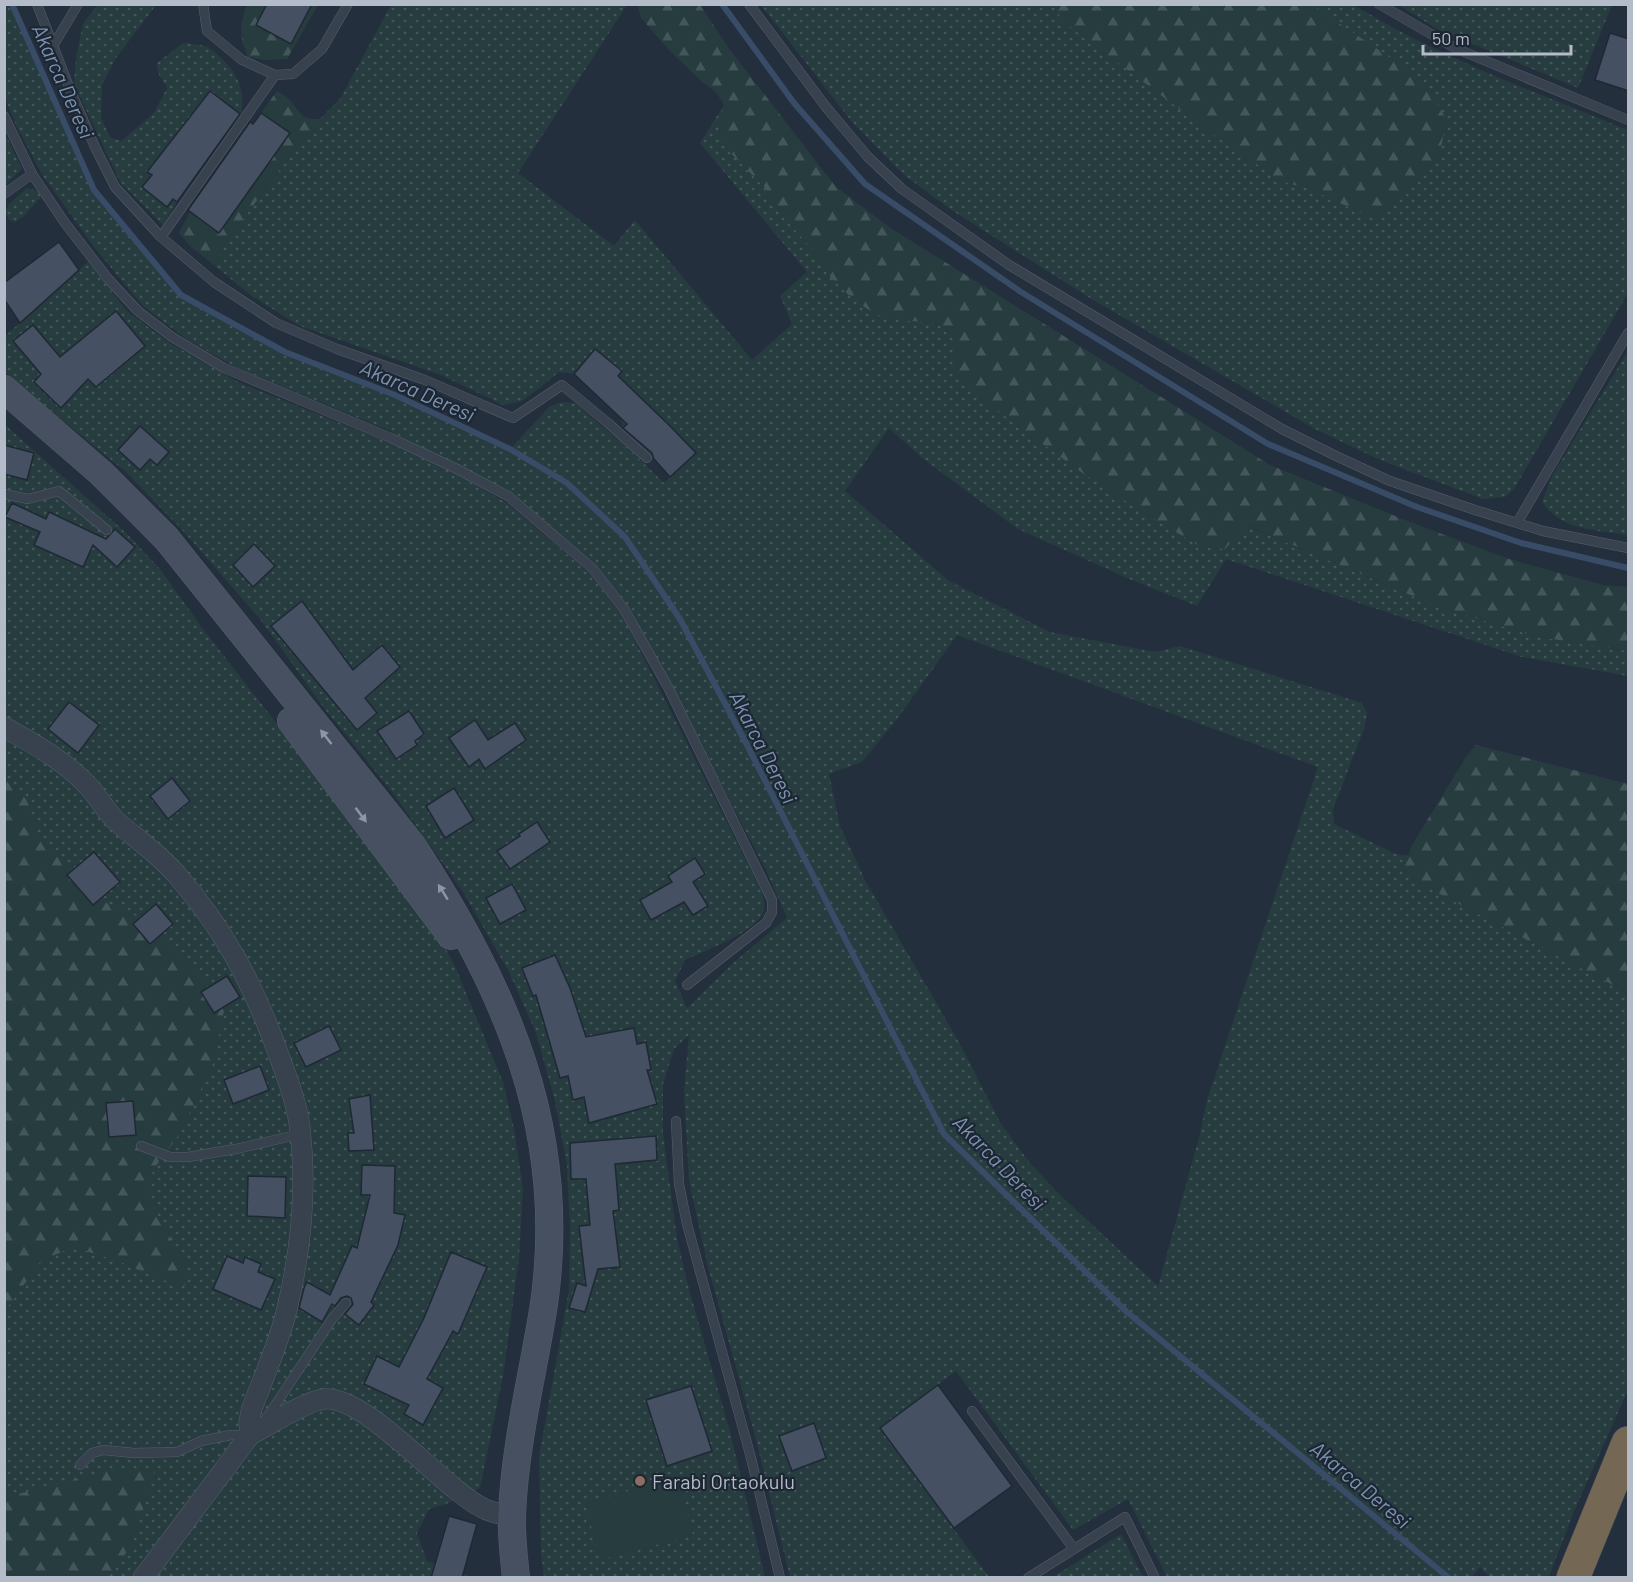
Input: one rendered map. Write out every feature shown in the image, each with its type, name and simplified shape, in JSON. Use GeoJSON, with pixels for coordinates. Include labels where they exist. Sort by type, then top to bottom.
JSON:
{"type":"FeatureCollection","features":[{"type":"Feature","properties":{"kind":"highway"},"geometry":{"type":"LineString","coordinates":[[1573,1578],[1629,1443]]}},
{"type":"Feature","properties":{"kind":"highway"},"geometry":{"type":"LineString","coordinates":[[1594,1578],[1609,1532],[1629,1493]]}},
{"type":"Feature","properties":{"kind":"main road"},"geometry":{"type":"LineString","coordinates":[[4,389],[101,473],[166,538],[412,845],[445,896],[475,949],[511,1029],[530,1082],[540,1124],[550,1208],[544,1301],[507,1515],[500,1532],[504,1578]]}},
{"type":"Feature","properties":{"kind":"main road"},"geometry":{"type":"LineString","coordinates":[[4,410],[95,491],[198,598],[451,937],[488,1014],[517,1090],[531,1160],[536,1224],[527,1324],[507,1449],[507,1515],[516,1578]]}},
{"type":"Feature","properties":{"kind":"street"},"geometry":{"type":"LineString","coordinates":[[4,727],[66,767],[90,788],[115,820],[142,841],[174,872],[209,913],[239,962],[260,1005],[292,1094],[300,1134],[304,1204],[287,1311],[252,1408],[249,1422],[250,1435]]}},
{"type":"Feature","properties":{"kind":"street"},"geometry":{"type":"LineString","coordinates":[[143,1578],[250,1435],[323,1399],[339,1400],[367,1417],[402,1442],[459,1493],[492,1513],[507,1515]]}},
{"type":"Feature","properties":{"kind":"lane"},"geometry":{"type":"LineString","coordinates":[[37,4],[95,147],[115,187],[160,237],[214,282],[276,323],[337,349],[425,380],[513,418],[561,386],[608,423],[647,458]]}},
{"type":"Feature","properties":{"kind":"lane"},"geometry":{"type":"LineString","coordinates":[[53,46],[78,4]]}},
{"type":"Feature","properties":{"kind":"lane"},"geometry":{"type":"LineString","coordinates":[[202,4],[207,31],[242,60],[275,75],[293,74],[322,49],[348,4]]}},
{"type":"Feature","properties":{"kind":"lane"},"geometry":{"type":"LineString","coordinates":[[749,4],[826,107],[868,157],[902,189],[1009,265],[1282,429],[1390,481],[1543,531],[1629,548]]}},
{"type":"Feature","properties":{"kind":"lane"},"geometry":{"type":"LineString","coordinates":[[1379,4],[1455,48],[1629,120]]}},
{"type":"Feature","properties":{"kind":"lane"},"geometry":{"type":"LineString","coordinates":[[160,237],[275,75]]}},
{"type":"Feature","properties":{"kind":"lane"},"geometry":{"type":"LineString","coordinates":[[4,116],[32,174],[65,223],[109,280],[138,311],[172,337],[224,368],[391,438],[508,496],[593,569],[624,609],[669,689],[772,900],[772,912],[766,923],[687,985]]}},
{"type":"Feature","properties":{"kind":"lane"},"geometry":{"type":"LineString","coordinates":[[4,194],[32,174]]}},
{"type":"Feature","properties":{"kind":"lane"},"geometry":{"type":"LineString","coordinates":[[1517,523],[1629,333]]}},
{"type":"Feature","properties":{"kind":"lane"},"geometry":{"type":"LineString","coordinates":[[4,494],[28,499],[59,491],[107,530]]}},
{"type":"Feature","properties":{"kind":"lane"},"geometry":{"type":"LineString","coordinates":[[676,1121],[679,1184],[687,1224],[751,1458],[780,1578]]}},
{"type":"Feature","properties":{"kind":"lane"},"geometry":{"type":"LineString","coordinates":[[141,1146],[170,1157],[188,1157],[241,1148],[300,1134]]}},
{"type":"Feature","properties":{"kind":"lane"},"geometry":{"type":"LineString","coordinates":[[80,1465],[93,1453],[103,1450],[135,1453],[177,1452],[201,1440],[231,1435],[250,1435],[271,1413],[346,1303]]}},
{"type":"Feature","properties":{"kind":"lane"},"geometry":{"type":"LineString","coordinates":[[972,1411],[1074,1549]]}},
{"type":"Feature","properties":{"kind":"lane"},"geometry":{"type":"LineString","coordinates":[[1028,1578],[1125,1517],[1155,1578]]}},
{"type":"Feature","properties":{"kind":"green space"},"geometry":{"type":"Polygon","coordinates":[[[5,5],[12,5],[94,190],[182,295],[285,352],[395,395],[510,449],[550,406],[563,402],[575,403],[629,449],[664,483],[670,477],[623,428],[621,418],[601,396],[622,371],[596,349],[574,374],[559,372],[520,402],[503,405],[441,375],[300,326],[253,297],[215,266],[224,245],[309,130],[340,99],[391,5],[627,5],[518,173],[614,246],[635,220],[752,360],[792,324],[780,296],[807,272],[700,143],[724,105],[719,141],[765,188],[786,220],[813,250],[829,276],[907,321],[934,322],[952,334],[957,352],[952,372],[1144,513],[1202,547],[1225,549],[1245,525],[1436,606],[1534,636],[1628,651],[1628,676],[1522,657],[1226,559],[1197,606],[1127,578],[1018,529],[922,458],[889,428],[845,491],[949,581],[1050,632],[1155,652],[1180,646],[1362,703],[1367,713],[1365,726],[1333,809],[1334,824],[1396,854],[1408,856],[1403,874],[1628,993],[1628,1390],[1572,1516],[1549,1577],[1489,1577],[1480,1567],[1471,1578],[1167,1577],[1128,1499],[1073,1530],[956,1371],[880,1428],[989,1577],[790,1577],[754,1432],[708,1267],[689,1181],[684,1091],[689,1035],[674,1049],[663,1084],[663,1133],[677,1239],[729,1428],[765,1577],[544,1577],[541,1553],[539,1457],[569,1290],[570,1229],[567,1165],[554,1097],[536,1033],[509,972],[463,892],[393,793],[324,708],[260,619],[184,532],[125,471],[10,378],[5,371],[4,337],[88,262],[127,311],[168,342],[238,382],[385,441],[455,473],[507,503],[589,573],[622,615],[762,892],[764,909],[757,922],[726,941],[685,960],[675,981],[687,1008],[733,963],[787,918],[766,870],[630,609],[597,566],[511,494],[390,431],[235,367],[185,338],[143,306],[94,247],[43,176],[17,127],[5,98],[5,5]],[[957,635],[897,719],[862,762],[829,774],[840,826],[865,880],[960,1044],[1001,1124],[1029,1162],[1059,1194],[1158,1286],[1200,1134],[1207,1100],[1318,767],[957,635]]]}},
{"type":"Feature","properties":{"kind":"green space"},"geometry":{"type":"Polygon","coordinates":[[[97,5],[156,5],[116,58],[102,85],[101,118],[110,137],[121,141],[154,113],[167,88],[158,73],[157,63],[183,43],[201,45],[213,50],[225,61],[239,82],[242,97],[241,115],[210,91],[147,171],[152,175],[142,187],[167,207],[176,194],[180,197],[163,225],[120,182],[74,84],[76,58],[83,24],[97,5]]]}},
{"type":"Feature","properties":{"kind":"green space"},"geometry":{"type":"Polygon","coordinates":[[[247,5],[318,5],[287,59],[266,60],[248,57],[245,50],[241,31],[247,5]]]}},
{"type":"Feature","properties":{"kind":"green space"},"geometry":{"type":"Polygon","coordinates":[[[638,5],[700,5],[730,50],[836,187],[889,227],[1270,465],[1410,522],[1509,559],[1603,585],[1628,587],[1628,651],[1534,636],[1436,606],[1246,525],[1225,549],[1201,547],[1085,475],[967,388],[951,372],[957,352],[952,334],[934,322],[907,321],[877,315],[855,301],[829,276],[813,250],[786,220],[765,188],[719,141],[724,105],[716,92],[669,50],[641,18],[638,5]]]}},
{"type":"Feature","properties":{"kind":"green space"},"geometry":{"type":"Polygon","coordinates":[[[761,5],[1354,5],[1454,58],[1628,130],[1628,293],[1514,489],[1505,497],[1483,499],[1380,460],[1315,429],[1090,298],[953,211],[904,175],[852,122],[761,5]]]}},
{"type":"Feature","properties":{"kind":"green space"},"geometry":{"type":"Polygon","coordinates":[[[1055,5],[1312,5],[1422,79],[1447,120],[1438,160],[1405,196],[1374,219],[1312,190],[1281,181],[1218,138],[1061,20],[1055,5]]]}},
{"type":"Feature","properties":{"kind":"green space"},"geometry":{"type":"Polygon","coordinates":[[[1399,5],[1612,5],[1578,88],[1437,29],[1399,5]]]}},
{"type":"Feature","properties":{"kind":"green space"},"geometry":{"type":"Polygon","coordinates":[[[277,91],[290,100],[304,116],[321,119],[309,130],[224,245],[215,266],[190,246],[179,233],[190,212],[219,232],[290,134],[261,113],[277,91]]]}},
{"type":"Feature","properties":{"kind":"green space"},"geometry":{"type":"Polygon","coordinates":[[[5,133],[22,169],[4,185],[5,133]]]}},
{"type":"Feature","properties":{"kind":"green space"},"geometry":{"type":"Polygon","coordinates":[[[27,188],[38,191],[41,197],[23,217],[15,222],[9,220],[5,212],[9,204],[27,188]]]}},
{"type":"Feature","properties":{"kind":"green space"},"geometry":{"type":"Polygon","coordinates":[[[1628,351],[1628,535],[1580,528],[1569,524],[1550,512],[1542,502],[1552,476],[1628,351]]]}},
{"type":"Feature","properties":{"kind":"green space"},"geometry":{"type":"Polygon","coordinates":[[[4,424],[125,532],[160,569],[203,629],[431,922],[454,964],[503,1082],[514,1129],[523,1189],[519,1258],[503,1376],[480,1488],[444,1505],[429,1509],[417,1533],[427,1561],[472,1577],[5,1577],[4,424]]]}},
{"type":"Feature","properties":{"kind":"green space"},"geometry":{"type":"Polygon","coordinates":[[[1476,745],[1628,784],[1628,993],[1402,874],[1412,845],[1466,757],[1476,745]]]}},
{"type":"Feature","properties":{"kind":"green space"},"geometry":{"type":"Polygon","coordinates":[[[5,777],[28,800],[36,830],[80,880],[100,900],[152,923],[193,965],[224,1011],[212,1068],[178,1136],[153,1170],[149,1199],[187,1267],[185,1285],[162,1280],[118,1261],[73,1247],[41,1261],[5,1311],[5,777]]]}},
{"type":"Feature","properties":{"kind":"green space"},"geometry":{"type":"Polygon","coordinates":[[[113,1470],[154,1472],[133,1543],[109,1577],[5,1577],[5,1492],[10,1496],[113,1470]]]}},
{"type":"Feature","properties":{"kind":"green space"},"geometry":{"type":"Polygon","coordinates":[[[678,1477],[693,1535],[600,1560],[585,1503],[678,1477]]]}},
{"type":"Feature","properties":{"kind":"green space"},"geometry":{"type":"Polygon","coordinates":[[[1121,1534],[1143,1577],[1053,1577],[1121,1534]]]}},
{"type":"Feature","properties":{"kind":"building"},"geometry":{"type":"Polygon","coordinates":[[[267,4],[312,4],[291,44],[256,25],[267,4]]]}},
{"type":"Feature","properties":{"kind":"building"},"geometry":{"type":"Polygon","coordinates":[[[1610,33],[1629,39],[1629,91],[1595,80],[1610,33]]]}},
{"type":"Feature","properties":{"kind":"building"},"geometry":{"type":"Polygon","coordinates":[[[210,91],[240,114],[177,202],[173,199],[167,207],[142,187],[152,175],[147,172],[210,91]]]}},
{"type":"Feature","properties":{"kind":"building"},"geometry":{"type":"Polygon","coordinates":[[[261,113],[290,133],[219,233],[188,210],[250,122],[253,124],[261,113]]]}},
{"type":"Feature","properties":{"kind":"building"},"geometry":{"type":"Polygon","coordinates":[[[59,242],[79,270],[20,323],[4,299],[4,283],[59,242]]]}},
{"type":"Feature","properties":{"kind":"building"},"geometry":{"type":"Polygon","coordinates":[[[116,311],[145,346],[96,387],[88,379],[61,408],[34,382],[41,374],[13,341],[33,325],[60,357],[116,311]]]}},
{"type":"Feature","properties":{"kind":"building"},"geometry":{"type":"Polygon","coordinates":[[[595,349],[622,371],[618,376],[696,453],[670,477],[654,459],[652,453],[623,428],[627,424],[574,374],[595,349]]]}},
{"type":"Feature","properties":{"kind":"building"},"geometry":{"type":"Polygon","coordinates":[[[140,426],[169,452],[157,465],[150,459],[140,470],[118,450],[140,426]]]}},
{"type":"Feature","properties":{"kind":"building"},"geometry":{"type":"Polygon","coordinates":[[[4,445],[34,453],[27,480],[4,474],[4,445]]]}},
{"type":"Feature","properties":{"kind":"building"},"geometry":{"type":"Polygon","coordinates":[[[12,503],[46,519],[49,512],[106,539],[115,529],[135,547],[117,567],[93,545],[83,567],[34,545],[40,532],[5,517],[12,503]]]}},
{"type":"Feature","properties":{"kind":"building"},"geometry":{"type":"Polygon","coordinates":[[[254,544],[275,566],[253,587],[233,565],[254,544]]]}},
{"type":"Feature","properties":{"kind":"building"},"geometry":{"type":"Polygon","coordinates":[[[302,601],[353,670],[382,645],[400,667],[365,698],[377,713],[357,730],[271,626],[302,601]]]}},
{"type":"Feature","properties":{"kind":"building"},"geometry":{"type":"Polygon","coordinates":[[[69,702],[99,725],[78,753],[48,729],[69,702]]]}},
{"type":"Feature","properties":{"kind":"building"},"geometry":{"type":"Polygon","coordinates":[[[409,711],[424,734],[415,741],[417,745],[396,759],[377,731],[409,711]]]}},
{"type":"Feature","properties":{"kind":"building"},"geometry":{"type":"Polygon","coordinates":[[[475,720],[488,740],[515,723],[526,740],[485,769],[479,759],[469,767],[449,738],[475,720]]]}},
{"type":"Feature","properties":{"kind":"building"},"geometry":{"type":"Polygon","coordinates":[[[172,778],[190,801],[168,819],[150,796],[172,778]]]}},
{"type":"Feature","properties":{"kind":"building"},"geometry":{"type":"Polygon","coordinates":[[[454,788],[474,820],[445,838],[426,806],[454,788]]]}},
{"type":"Feature","properties":{"kind":"building"},"geometry":{"type":"Polygon","coordinates":[[[537,822],[550,842],[510,869],[497,851],[537,822]]]}},
{"type":"Feature","properties":{"kind":"building"},"geometry":{"type":"Polygon","coordinates":[[[94,852],[120,882],[93,905],[67,875],[94,852]]]}},
{"type":"Feature","properties":{"kind":"building"},"geometry":{"type":"Polygon","coordinates":[[[695,858],[705,874],[693,882],[708,906],[693,915],[684,902],[651,920],[640,900],[672,882],[668,876],[695,858]]]}},
{"type":"Feature","properties":{"kind":"building"},"geometry":{"type":"Polygon","coordinates":[[[512,884],[526,910],[500,924],[486,898],[512,884]]]}},
{"type":"Feature","properties":{"kind":"building"},"geometry":{"type":"Polygon","coordinates":[[[156,904],[173,924],[150,944],[133,924],[156,904]]]}},
{"type":"Feature","properties":{"kind":"building"},"geometry":{"type":"Polygon","coordinates":[[[555,955],[570,988],[586,1037],[634,1028],[637,1044],[646,1042],[651,1070],[647,1070],[657,1104],[589,1123],[584,1097],[573,1100],[568,1076],[560,1078],[536,995],[533,996],[522,968],[555,955]]]}},
{"type":"Feature","properties":{"kind":"building"},"geometry":{"type":"Polygon","coordinates":[[[227,976],[240,997],[214,1013],[201,992],[227,976]]]}},
{"type":"Feature","properties":{"kind":"building"},"geometry":{"type":"Polygon","coordinates":[[[329,1026],[341,1050],[306,1067],[294,1043],[329,1026]]]}},
{"type":"Feature","properties":{"kind":"building"},"geometry":{"type":"Polygon","coordinates":[[[260,1066],[269,1090],[233,1104],[224,1080],[260,1066]]]}},
{"type":"Feature","properties":{"kind":"building"},"geometry":{"type":"Polygon","coordinates":[[[370,1095],[374,1150],[349,1151],[348,1133],[354,1133],[349,1099],[370,1095]]]}},
{"type":"Feature","properties":{"kind":"building"},"geometry":{"type":"Polygon","coordinates":[[[133,1101],[136,1135],[109,1137],[106,1103],[133,1101]]]}},
{"type":"Feature","properties":{"kind":"building"},"geometry":{"type":"Polygon","coordinates":[[[656,1136],[657,1160],[615,1164],[619,1210],[613,1211],[620,1267],[598,1269],[585,1312],[569,1308],[577,1283],[586,1286],[579,1226],[590,1225],[586,1179],[571,1179],[570,1143],[656,1136]]]}},
{"type":"Feature","properties":{"kind":"building"},"geometry":{"type":"Polygon","coordinates":[[[362,1165],[395,1166],[394,1213],[405,1215],[398,1245],[371,1302],[374,1305],[359,1325],[345,1314],[353,1304],[351,1298],[347,1296],[341,1298],[335,1306],[332,1304],[322,1322],[299,1308],[304,1288],[307,1282],[330,1295],[352,1246],[357,1248],[370,1195],[361,1195],[362,1165]]]}},
{"type":"Feature","properties":{"kind":"building"},"geometry":{"type":"Polygon","coordinates":[[[248,1176],[286,1177],[285,1218],[247,1216],[248,1176]]]}},
{"type":"Feature","properties":{"kind":"building"},"geometry":{"type":"Polygon","coordinates":[[[451,1252],[487,1267],[458,1334],[453,1331],[427,1379],[443,1388],[423,1425],[404,1414],[409,1405],[364,1384],[377,1356],[399,1367],[424,1318],[451,1252]]]}},
{"type":"Feature","properties":{"kind":"building"},"geometry":{"type":"Polygon","coordinates":[[[227,1256],[243,1263],[245,1257],[261,1264],[258,1272],[275,1279],[261,1310],[213,1289],[227,1256]]]}},
{"type":"Feature","properties":{"kind":"building"},"geometry":{"type":"Polygon","coordinates":[[[938,1385],[1012,1486],[954,1528],[880,1428],[938,1385]]]}},
{"type":"Feature","properties":{"kind":"building"},"geometry":{"type":"Polygon","coordinates":[[[691,1386],[712,1451],[667,1466],[646,1400],[691,1386]]]}},
{"type":"Feature","properties":{"kind":"building"},"geometry":{"type":"Polygon","coordinates":[[[814,1423],[826,1458],[792,1471],[779,1436],[814,1423]]]}},
{"type":"Feature","properties":{"kind":"building"},"geometry":{"type":"Polygon","coordinates":[[[449,1516],[477,1524],[462,1578],[431,1578],[449,1516]]]}},
{"type":"Feature","properties":{"kind":"waterway","name":"Akarca Deresi"},"geometry":{"type":"LineString","coordinates":[[12,4],[94,190],[181,295],[285,352],[395,395],[510,449],[567,483],[625,537],[680,619],[747,745],[944,1134],[1128,1313],[1449,1578]]}},
{"type":"Feature","properties":{"kind":"waterway"},"geometry":{"type":"LineString","coordinates":[[722,4],[794,103],[865,184],[1021,292],[1268,444],[1417,507],[1521,543],[1628,568]]}},
{"type":"Feature","properties":{"kind":"place","name":"Farabi Ortaokulu"},"geometry":{"type":"Point","coordinates":[640,1481]}}]}
